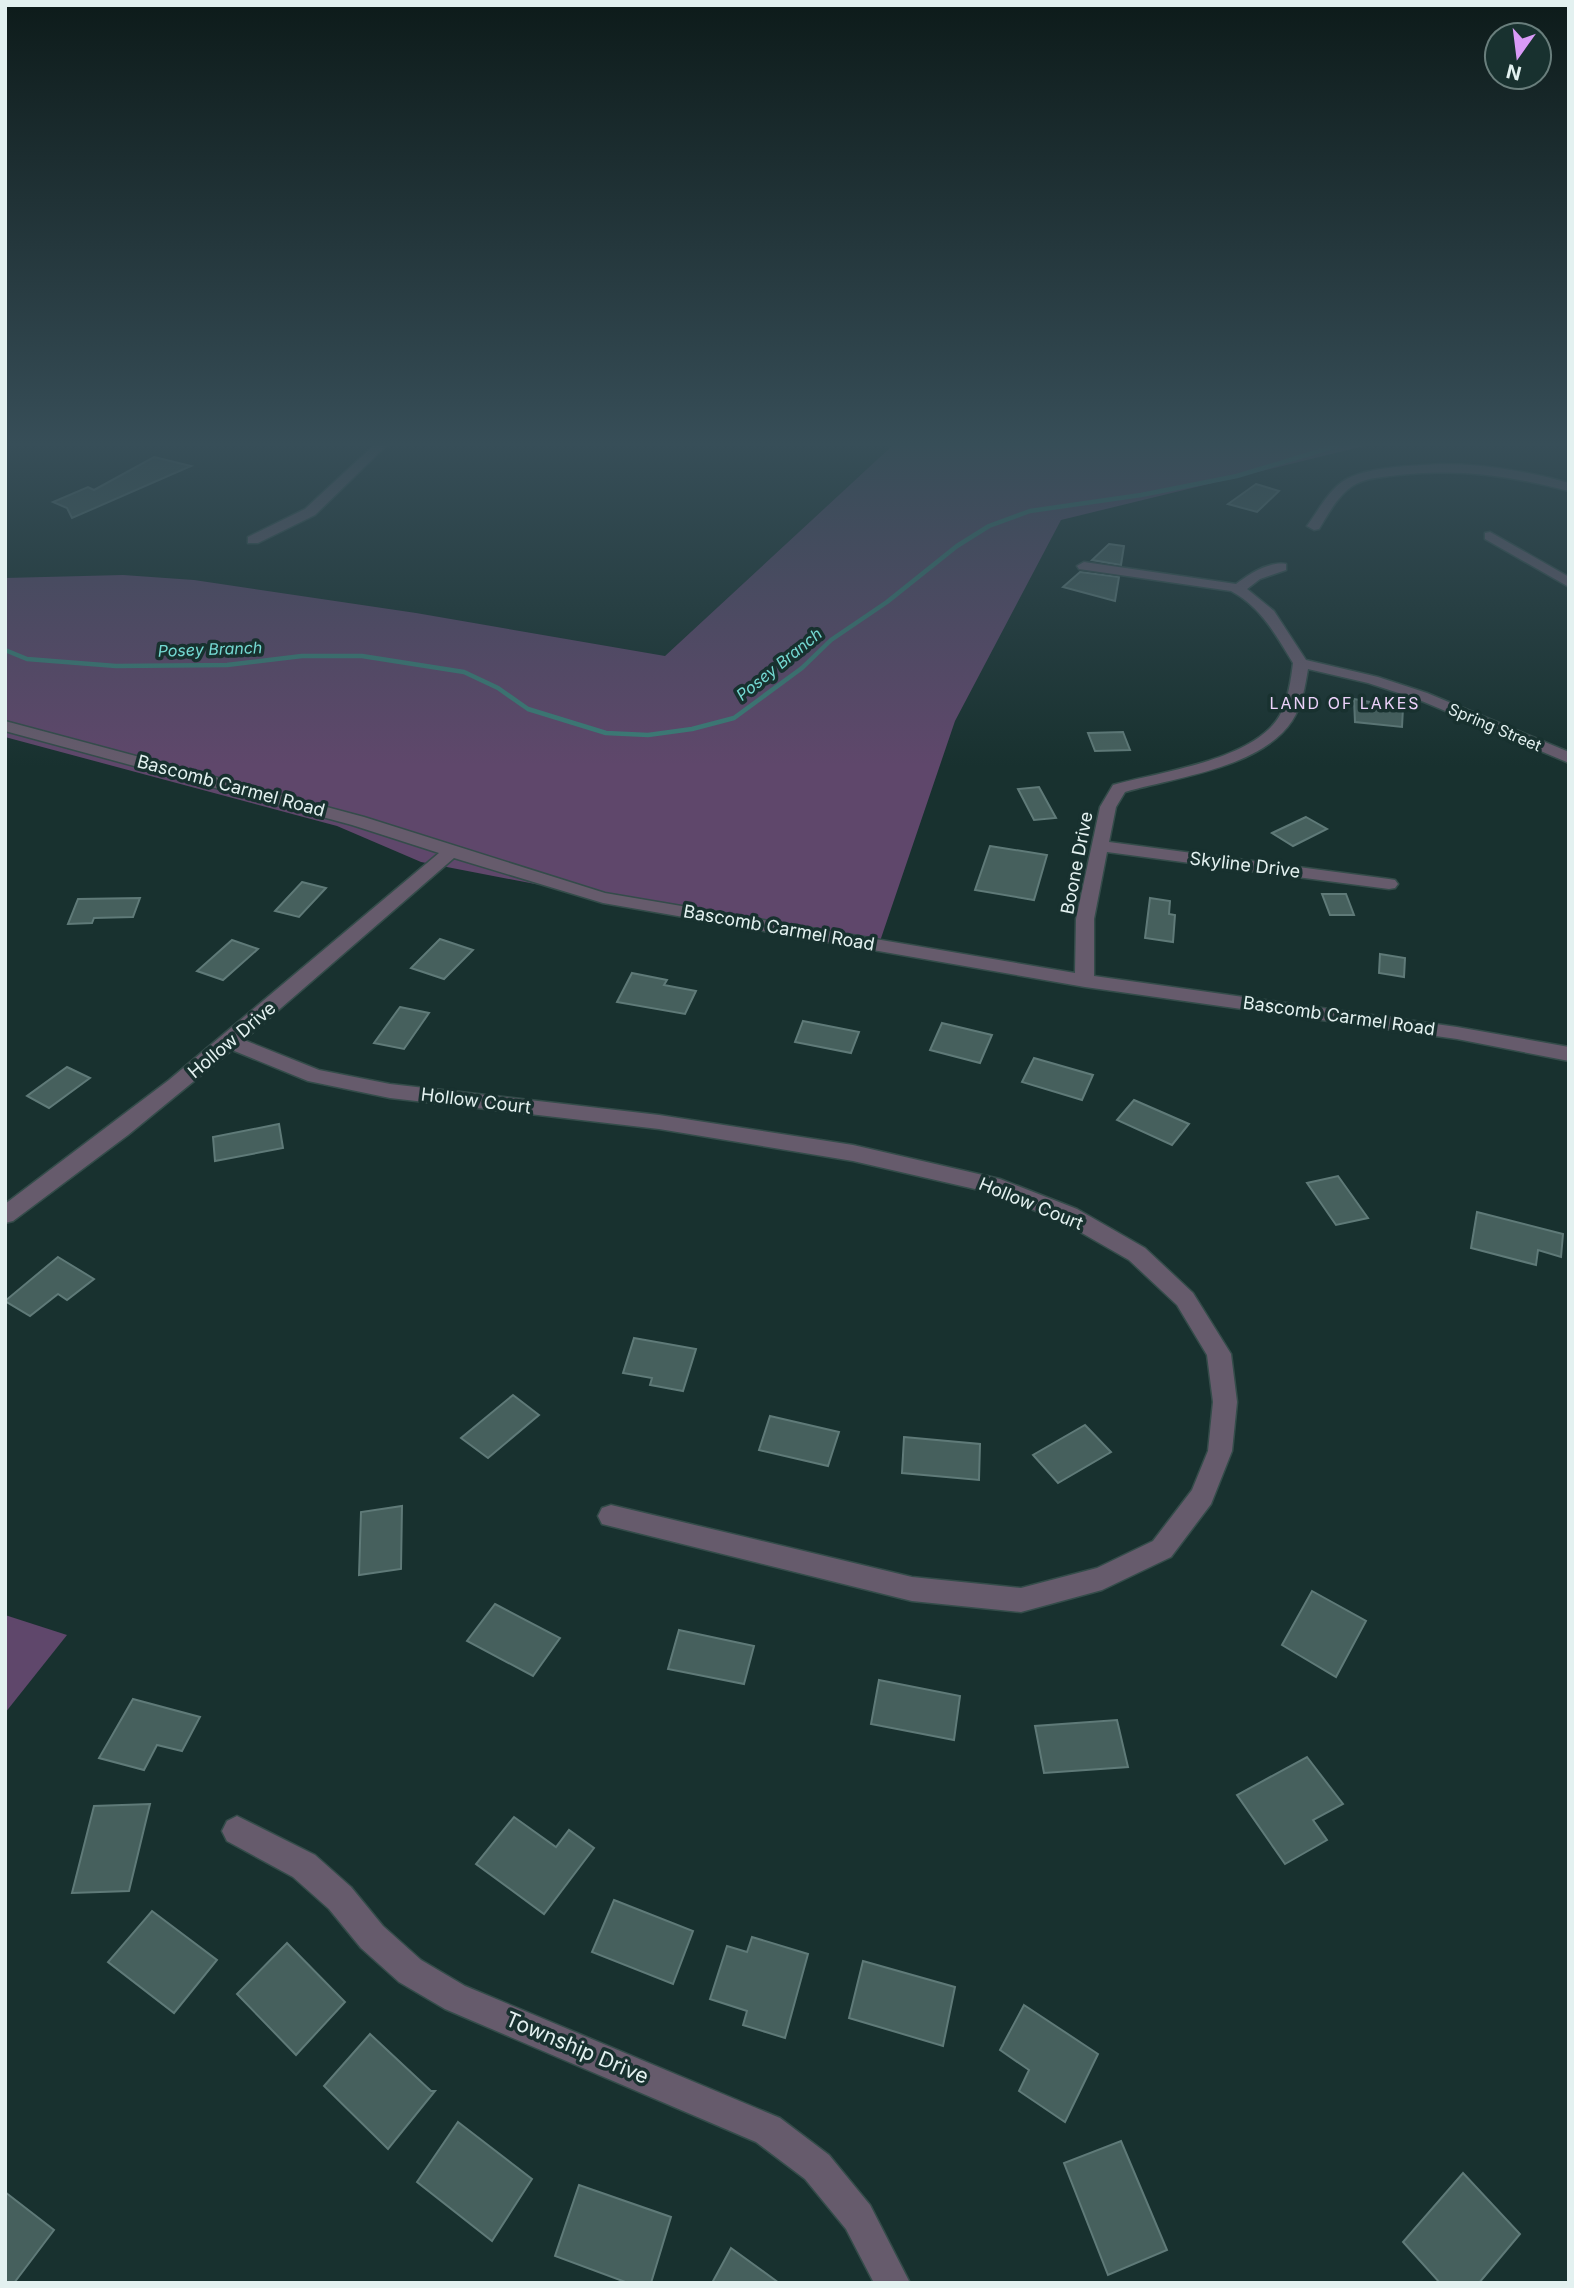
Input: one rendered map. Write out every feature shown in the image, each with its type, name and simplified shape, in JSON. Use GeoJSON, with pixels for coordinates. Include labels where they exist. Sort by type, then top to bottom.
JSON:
{"type":"FeatureCollection","features":[{"type":"Feature","properties":{"kind":"street"},"geometry":{"type":"LineString","coordinates":[[1518,553],[1569,583]]}},
{"type":"Feature","properties":{"kind":"street"},"geometry":{"type":"LineString","coordinates":[[1084,566],[1238,589],[1263,605],[1301,663]]}},
{"type":"Feature","properties":{"kind":"street"},"geometry":{"type":"LineString","coordinates":[[1238,589],[1255,576],[1281,567]]}},
{"type":"Feature","properties":{"kind":"street","name":"Spring Street"},"geometry":{"type":"LineString","coordinates":[[1301,663],[1374,680],[1422,696],[1569,758]]}},
{"type":"Feature","properties":{"kind":"street","name":"Boone Drive"},"geometry":{"type":"LineString","coordinates":[[1085,981],[1085,919],[1108,807],[1119,789],[1210,766],[1263,742],[1274,734],[1286,719],[1298,683],[1301,663]]}},
{"type":"Feature","properties":{"kind":"street","name":"Bascomb Carmel Road"},"geometry":{"type":"LineString","coordinates":[[5,726],[358,821],[603,898],[1085,981],[1443,1031],[1569,1054]]}},
{"type":"Feature","properties":{"kind":"street","name":"Skyline Drive"},"geometry":{"type":"LineString","coordinates":[[1100,846],[1389,884]]}},
{"type":"Feature","properties":{"kind":"street","name":"Hollow Drive"},"geometry":{"type":"LineString","coordinates":[[5,1215],[79,1163],[231,1042],[450,852]]}},
{"type":"Feature","properties":{"kind":"street","name":"Hollow Court"},"geometry":{"type":"LineString","coordinates":[[231,1042],[315,1076],[390,1091],[659,1122],[853,1153],[992,1185],[1069,1215],[1137,1254],[1185,1299],[1219,1354],[1225,1402],[1220,1451],[1202,1496],[1162,1549],[1102,1578],[1021,1600],[912,1589],[611,1516]]}},
{"type":"Feature","properties":{"kind":"street","name":"Township Drive"},"geometry":{"type":"LineString","coordinates":[[237,1831],[304,1866],[340,1898],[372,1937],[410,1971],[456,1998],[768,2130],[817,2167],[859,2217],[893,2283]]}},
{"type":"Feature","properties":{"kind":"shaded area"},"geometry":{"type":"Polygon","coordinates":[[[777,553],[1044,553],[955,721],[877,950],[421,862],[337,826],[5,737],[5,578],[123,575],[194,580],[416,613],[665,656],[777,553]]]}},
{"type":"Feature","properties":{"kind":"shaded area"},"geometry":{"type":"Polygon","coordinates":[[[5,1615],[67,1635],[5,1713],[5,1615]]]}},
{"type":"Feature","properties":{"kind":"building"},"geometry":{"type":"Polygon","coordinates":[[[1100,553],[1123,553],[1121,565],[1092,560],[1100,553]]]}},
{"type":"Feature","properties":{"kind":"building"},"geometry":{"type":"Polygon","coordinates":[[[1080,572],[1119,577],[1115,601],[1063,587],[1080,572]]]}},
{"type":"Feature","properties":{"kind":"building"},"geometry":{"type":"Polygon","coordinates":[[[1354,699],[1403,708],[1402,727],[1355,722],[1354,699]]]}},
{"type":"Feature","properties":{"kind":"building"},"geometry":{"type":"Polygon","coordinates":[[[1123,732],[1130,750],[1095,751],[1088,733],[1123,732]]]}},
{"type":"Feature","properties":{"kind":"building"},"geometry":{"type":"Polygon","coordinates":[[[1039,787],[1056,818],[1034,820],[1018,789],[1039,787]]]}},
{"type":"Feature","properties":{"kind":"building"},"geometry":{"type":"Polygon","coordinates":[[[1306,817],[1327,829],[1293,846],[1272,833],[1306,817]]]}},
{"type":"Feature","properties":{"kind":"building"},"geometry":{"type":"Polygon","coordinates":[[[990,846],[1047,855],[1034,900],[975,890],[990,846]]]}},
{"type":"Feature","properties":{"kind":"building"},"geometry":{"type":"Polygon","coordinates":[[[302,882],[326,888],[299,917],[275,911],[302,882]]]}},
{"type":"Feature","properties":{"kind":"building"},"geometry":{"type":"Polygon","coordinates":[[[1322,894],[1346,894],[1354,915],[1330,915],[1322,894]]]}},
{"type":"Feature","properties":{"kind":"building"},"geometry":{"type":"Polygon","coordinates":[[[140,898],[133,917],[94,918],[92,923],[68,924],[78,899],[140,898]]]}},
{"type":"Feature","properties":{"kind":"building"},"geometry":{"type":"Polygon","coordinates":[[[1150,898],[1170,901],[1169,914],[1175,915],[1173,942],[1145,938],[1150,898]]]}},
{"type":"Feature","properties":{"kind":"building"},"geometry":{"type":"Polygon","coordinates":[[[440,939],[473,950],[444,979],[411,968],[440,939]]]}},
{"type":"Feature","properties":{"kind":"building"},"geometry":{"type":"Polygon","coordinates":[[[232,940],[258,949],[223,980],[197,971],[232,940]]]}},
{"type":"Feature","properties":{"kind":"building"},"geometry":{"type":"Polygon","coordinates":[[[1380,954],[1405,958],[1404,977],[1379,973],[1380,954]]]}},
{"type":"Feature","properties":{"kind":"building"},"geometry":{"type":"Polygon","coordinates":[[[632,973],[667,980],[664,985],[696,991],[685,1014],[617,1002],[632,973]]]}},
{"type":"Feature","properties":{"kind":"building"},"geometry":{"type":"Polygon","coordinates":[[[400,1007],[429,1013],[404,1049],[374,1043],[400,1007]]]}},
{"type":"Feature","properties":{"kind":"building"},"geometry":{"type":"Polygon","coordinates":[[[803,1021],[859,1032],[851,1053],[795,1042],[803,1021]]]}},
{"type":"Feature","properties":{"kind":"building"},"geometry":{"type":"Polygon","coordinates":[[[942,1023],[992,1035],[980,1063],[930,1050],[942,1023]]]}},
{"type":"Feature","properties":{"kind":"building"},"geometry":{"type":"Polygon","coordinates":[[[1034,1058],[1093,1075],[1082,1100],[1022,1082],[1034,1058]]]}},
{"type":"Feature","properties":{"kind":"building"},"geometry":{"type":"Polygon","coordinates":[[[67,1067],[90,1078],[49,1108],[27,1096],[67,1067]]]}},
{"type":"Feature","properties":{"kind":"building"},"geometry":{"type":"Polygon","coordinates":[[[1134,1100],[1189,1124],[1172,1145],[1117,1120],[1134,1100]]]}},
{"type":"Feature","properties":{"kind":"building"},"geometry":{"type":"Polygon","coordinates":[[[279,1124],[283,1148],[215,1161],[213,1137],[279,1124]]]}},
{"type":"Feature","properties":{"kind":"building"},"geometry":{"type":"Polygon","coordinates":[[[1338,1176],[1368,1218],[1336,1225],[1307,1183],[1338,1176]]]}},
{"type":"Feature","properties":{"kind":"building"},"geometry":{"type":"Polygon","coordinates":[[[1477,1212],[1563,1234],[1561,1257],[1538,1250],[1536,1265],[1471,1248],[1477,1212]]]}},
{"type":"Feature","properties":{"kind":"building"},"geometry":{"type":"Polygon","coordinates":[[[58,1257],[94,1279],[67,1300],[58,1294],[30,1316],[5,1301],[58,1257]]]}},
{"type":"Feature","properties":{"kind":"building"},"geometry":{"type":"Polygon","coordinates":[[[634,1338],[696,1349],[683,1391],[650,1385],[652,1378],[623,1373],[634,1338]]]}},
{"type":"Feature","properties":{"kind":"building"},"geometry":{"type":"Polygon","coordinates":[[[513,1395],[539,1415],[488,1458],[461,1438],[513,1395]]]}},
{"type":"Feature","properties":{"kind":"building"},"geometry":{"type":"Polygon","coordinates":[[[770,1416],[839,1432],[828,1466],[759,1450],[770,1416]]]}},
{"type":"Feature","properties":{"kind":"building"},"geometry":{"type":"Polygon","coordinates":[[[1085,1425],[1111,1452],[1058,1483],[1033,1455],[1085,1425]]]}},
{"type":"Feature","properties":{"kind":"building"},"geometry":{"type":"Polygon","coordinates":[[[904,1437],[980,1444],[979,1480],[902,1473],[904,1437]]]}},
{"type":"Feature","properties":{"kind":"building"},"geometry":{"type":"Polygon","coordinates":[[[402,1506],[401,1569],[359,1575],[361,1512],[402,1506]]]}},
{"type":"Feature","properties":{"kind":"building"},"geometry":{"type":"Polygon","coordinates":[[[1312,1591],[1366,1621],[1336,1677],[1282,1645],[1312,1591]]]}},
{"type":"Feature","properties":{"kind":"building"},"geometry":{"type":"Polygon","coordinates":[[[495,1604],[560,1638],[533,1676],[467,1641],[495,1604]]]}},
{"type":"Feature","properties":{"kind":"building"},"geometry":{"type":"Polygon","coordinates":[[[679,1630],[754,1646],[744,1684],[668,1669],[679,1630]]]}},
{"type":"Feature","properties":{"kind":"building"},"geometry":{"type":"Polygon","coordinates":[[[879,1680],[960,1696],[954,1740],[871,1724],[879,1680]]]}},
{"type":"Feature","properties":{"kind":"building"},"geometry":{"type":"Polygon","coordinates":[[[133,1699],[200,1717],[182,1751],[157,1745],[144,1770],[99,1758],[133,1699]]]}},
{"type":"Feature","properties":{"kind":"building"},"geometry":{"type":"Polygon","coordinates":[[[1117,1720],[1128,1767],[1044,1773],[1035,1726],[1117,1720]]]}},
{"type":"Feature","properties":{"kind":"building"},"geometry":{"type":"Polygon","coordinates":[[[1307,1757],[1343,1804],[1313,1820],[1327,1840],[1285,1864],[1237,1795],[1307,1757]]]}},
{"type":"Feature","properties":{"kind":"building"},"geometry":{"type":"Polygon","coordinates":[[[150,1804],[129,1891],[72,1893],[94,1806],[150,1804]]]}},
{"type":"Feature","properties":{"kind":"building"},"geometry":{"type":"Polygon","coordinates":[[[514,1817],[556,1847],[569,1830],[594,1848],[544,1914],[476,1864],[514,1817]]]}},
{"type":"Feature","properties":{"kind":"building"},"geometry":{"type":"Polygon","coordinates":[[[614,1900],[693,1931],[673,1984],[592,1952],[614,1900]]]}},
{"type":"Feature","properties":{"kind":"building"},"geometry":{"type":"Polygon","coordinates":[[[152,1911],[217,1960],[174,2013],[108,1962],[152,1911]]]}},
{"type":"Feature","properties":{"kind":"building"},"geometry":{"type":"Polygon","coordinates":[[[752,1937],[808,1954],[785,2038],[743,2025],[747,2011],[710,1999],[727,1946],[747,1952],[752,1937]]]}},
{"type":"Feature","properties":{"kind":"building"},"geometry":{"type":"Polygon","coordinates":[[[287,1943],[345,2002],[296,2055],[237,1994],[287,1943]]]}},
{"type":"Feature","properties":{"kind":"building"},"geometry":{"type":"Polygon","coordinates":[[[863,1961],[955,1987],[943,2046],[849,2018],[863,1961]]]}},
{"type":"Feature","properties":{"kind":"building"},"geometry":{"type":"Polygon","coordinates":[[[1024,2005],[1098,2054],[1065,2122],[1019,2091],[1029,2070],[1000,2050],[1024,2005]]]}},
{"type":"Feature","properties":{"kind":"building"},"geometry":{"type":"Polygon","coordinates":[[[370,2034],[431,2091],[435,2091],[388,2149],[324,2086],[370,2034]]]}},
{"type":"Feature","properties":{"kind":"building"},"geometry":{"type":"Polygon","coordinates":[[[458,2122],[532,2179],[492,2241],[417,2182],[458,2122]]]}},
{"type":"Feature","properties":{"kind":"building"},"geometry":{"type":"Polygon","coordinates":[[[1121,2141],[1167,2250],[1108,2275],[1064,2163],[1121,2141]]]}},
{"type":"Feature","properties":{"kind":"building"},"geometry":{"type":"Polygon","coordinates":[[[1463,2173],[1520,2234],[1479,2283],[1440,2283],[1403,2242],[1463,2173]]]}},
{"type":"Feature","properties":{"kind":"building"},"geometry":{"type":"Polygon","coordinates":[[[579,2185],[671,2217],[651,2283],[628,2283],[555,2256],[579,2185]]]}},
{"type":"Feature","properties":{"kind":"building"},"geometry":{"type":"Polygon","coordinates":[[[5,2192],[54,2230],[14,2283],[5,2283],[5,2192]]]}},
{"type":"Feature","properties":{"kind":"building"},"geometry":{"type":"Polygon","coordinates":[[[731,2248],[779,2283],[712,2283],[731,2248]]]}},
{"type":"Feature","properties":{"kind":"waterway","name":"Posey Branch"},"geometry":{"type":"LineString","coordinates":[[5,650],[27,659],[116,666],[227,665],[302,656],[362,656],[464,672],[498,688],[528,709],[606,733],[648,735],[692,729],[734,718],[802,668],[831,640],[887,602],[949,553]]}},
{"type":"Feature","properties":{"kind":"district","name":"LAND OF LAKES"},"geometry":{"type":"Point","coordinates":[1345,703]}}]}
